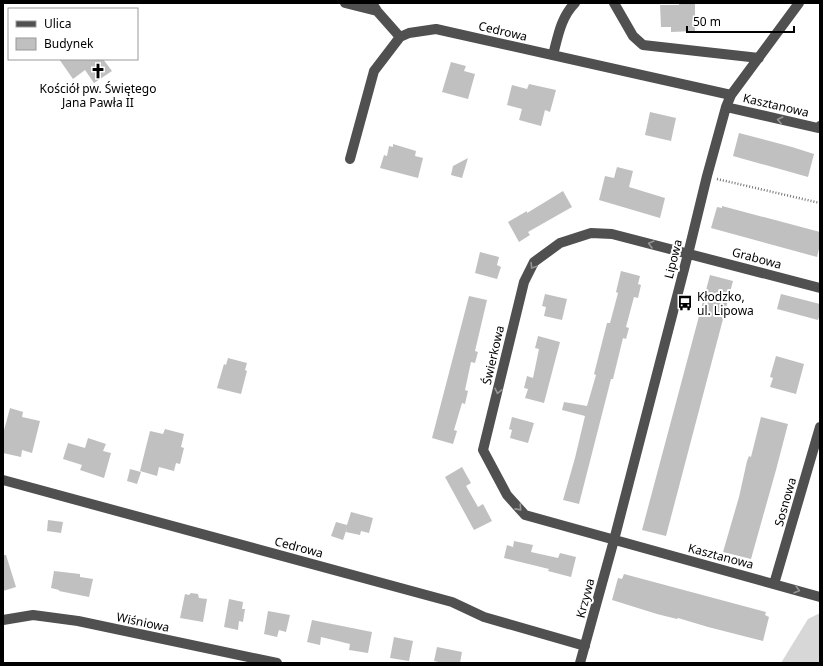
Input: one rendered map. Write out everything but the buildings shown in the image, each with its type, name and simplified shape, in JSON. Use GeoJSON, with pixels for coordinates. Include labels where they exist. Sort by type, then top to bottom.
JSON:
{"type":"FeatureCollection","features":[{"type":"Feature","properties":{"kind":"street"},"geometry":{"type":"LineString","coordinates":[[345,3],[374,7],[400,37],[374,70],[350,159]]}},
{"type":"Feature","properties":{"kind":"street"},"geometry":{"type":"LineString","coordinates":[[553,55],[560,28],[567,11],[575,3]]}},
{"type":"Feature","properties":{"kind":"street"},"geometry":{"type":"LineString","coordinates":[[614,3],[633,36],[643,45],[759,58]]}},
{"type":"Feature","properties":{"kind":"street","name":"Lipowa"},"geometry":{"type":"LineString","coordinates":[[614,540],[726,107],[731,95],[799,3]]}},
{"type":"Feature","properties":{"kind":"street","name":"Cedrowa"},"geometry":{"type":"LineString","coordinates":[[400,37],[409,33],[436,29],[731,95]]}},
{"type":"Feature","properties":{"kind":"street","name":"Kasztanowa"},"geometry":{"type":"LineString","coordinates":[[726,107],[818,128],[820,126]]}},
{"type":"Feature","properties":{"kind":"street","name":"Świerkowa"},"geometry":{"type":"LineString","coordinates":[[614,540],[525,515],[507,495],[483,450],[524,282],[534,262],[560,243],[591,233],[612,234],[688,254]]}},
{"type":"Feature","properties":{"kind":"street","name":"Grabowa"},"geometry":{"type":"LineString","coordinates":[[688,254],[820,288]]}},
{"type":"Feature","properties":{"kind":"street","name":"Sosnowa"},"geometry":{"type":"LineString","coordinates":[[774,584],[820,427]]}},
{"type":"Feature","properties":{"kind":"street","name":"Cedrowa"},"geometry":{"type":"LineString","coordinates":[[3,480],[452,602],[484,617],[585,646]]}},
{"type":"Feature","properties":{"kind":"street","name":"Kasztanowa"},"geometry":{"type":"LineString","coordinates":[[614,540],[820,597]]}},
{"type":"Feature","properties":{"kind":"street","name":"Krzywa"},"geometry":{"type":"LineString","coordinates":[[580,663],[614,540]]}},
{"type":"Feature","properties":{"kind":"street","name":"Wiśniowa"},"geometry":{"type":"LineString","coordinates":[[3,620],[33,615],[78,621],[277,663]]}},
{"type":"Feature","properties":{"kind":"path"},"geometry":{"type":"LineString","coordinates":[[707,176],[820,203]]}},
{"type":"Feature","properties":{"kind":"shaded area"},"geometry":{"type":"Polygon","coordinates":[[[820,613],[820,663],[781,663],[808,619],[820,613]]]}},
{"type":"Feature","properties":{"kind":"place","name":"Kościół pw. Świętego Jana Pawła II"},"geometry":{"type":"Point","coordinates":[98,71]}},
{"type":"Feature","properties":{"kind":"place","name":"Kłodzko, ul. Lipowa"},"geometry":{"type":"Point","coordinates":[685,303]}}]}
